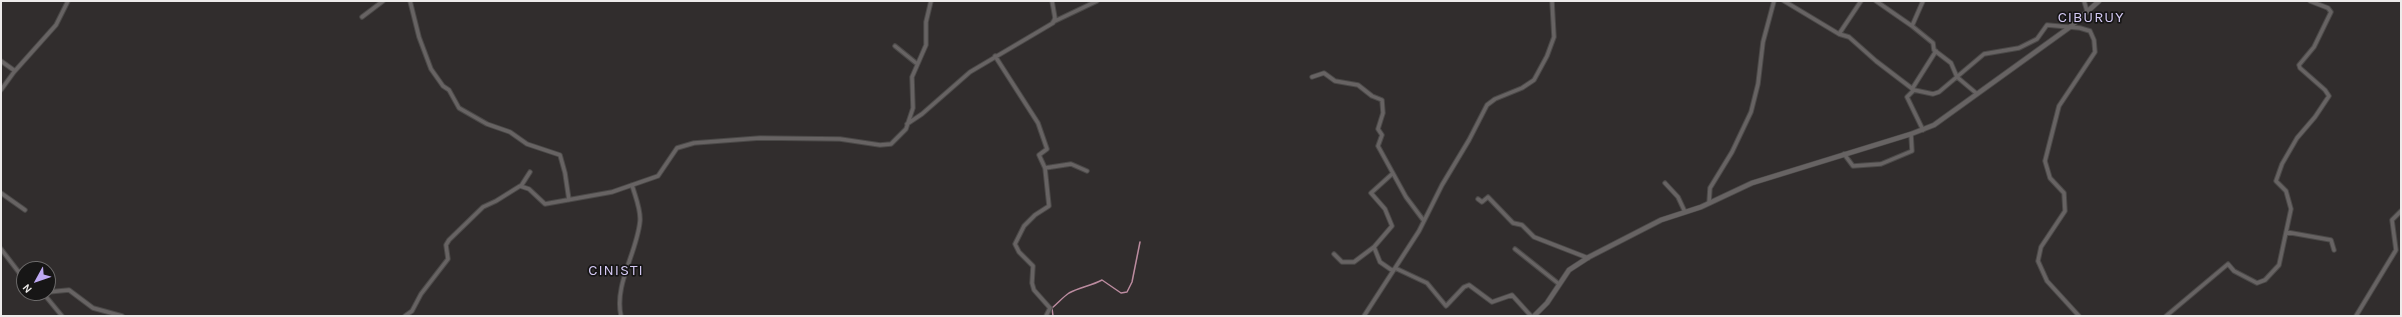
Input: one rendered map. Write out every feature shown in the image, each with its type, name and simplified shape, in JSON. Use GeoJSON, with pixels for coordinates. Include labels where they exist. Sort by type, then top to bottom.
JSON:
{"type":"FeatureCollection","features":[{"type":"Feature","properties":{"kind":"street"},"geometry":{"type":"LineString","coordinates":[[1,90],[15,71],[56,25],[68,1]]}},
{"type":"Feature","properties":{"kind":"street"},"geometry":{"type":"LineString","coordinates":[[362,17],[383,1]]}},
{"type":"Feature","properties":{"kind":"street"},"geometry":{"type":"LineString","coordinates":[[410,1],[419,37],[431,70],[443,86],[449,90],[456,106],[470,116],[510,132],[528,144],[560,155],[569,200]]}},
{"type":"Feature","properties":{"kind":"street"},"geometry":{"type":"LineString","coordinates":[[521,186],[529,189],[545,204],[612,192],[658,176],[665,169],[673,154],[682,145],[760,138],[840,139],[887,145],[902,133],[908,124],[914,101],[912,77],[916,63],[926,45],[926,22],[931,1]]}},
{"type":"Feature","properties":{"kind":"street"},"geometry":{"type":"LineString","coordinates":[[1052,1],[1055,18],[1053,23]]}},
{"type":"Feature","properties":{"kind":"street"},"geometry":{"type":"LineString","coordinates":[[1054,6],[1056,1]]}},
{"type":"Feature","properties":{"kind":"street"},"geometry":{"type":"LineString","coordinates":[[908,124],[922,114],[959,79],[995,56],[1053,23],[1098,1]]}},
{"type":"Feature","properties":{"kind":"street"},"geometry":{"type":"LineString","coordinates":[[1364,316],[1424,220],[1487,105],[1495,99],[1522,88],[1534,80],[1547,56],[1554,36],[1552,1]]}},
{"type":"Feature","properties":{"kind":"street"},"geometry":{"type":"LineString","coordinates":[[1709,203],[1710,188],[1732,152],[1750,112],[1758,84],[1763,42],[1774,1]]}},
{"type":"Feature","properties":{"kind":"street"},"geometry":{"type":"LineString","coordinates":[[1784,1],[1839,34],[1849,37],[1913,90],[1936,93],[1947,87],[1984,54],[2019,48],[2033,41],[2047,25],[2090,31],[2094,40],[2095,52],[2062,102],[2052,131],[2046,167],[2050,178],[2064,193],[2066,205],[2065,211],[2041,247],[2038,261],[2047,281],[2079,316]]}},
{"type":"Feature","properties":{"kind":"street"},"geometry":{"type":"LineString","coordinates":[[1839,34],[1861,1]]}},
{"type":"Feature","properties":{"kind":"street"},"geometry":{"type":"LineString","coordinates":[[1876,1],[1912,26],[1933,43],[1936,51],[1951,63],[1957,77],[1976,93]]}},
{"type":"Feature","properties":{"kind":"street"},"geometry":{"type":"LineString","coordinates":[[1912,26],[1923,1]]}},
{"type":"Feature","properties":{"kind":"street"},"geometry":{"type":"LineString","coordinates":[[2084,1],[2087,11]]}},
{"type":"Feature","properties":{"kind":"street"},"geometry":{"type":"LineString","coordinates":[[1374,247],[1380,262],[1394,270],[1426,282],[1446,306],[1464,287],[1469,285],[1492,302],[1512,295],[1533,316],[1547,303],[1566,273],[1588,258],[1661,220],[1709,203],[1752,183],[1911,134],[1934,125],[1976,93],[2070,27],[2099,1]]}},
{"type":"Feature","properties":{"kind":"street"},"geometry":{"type":"LineString","coordinates":[[2166,316],[2228,264],[2234,271],[2258,283],[2265,280],[2279,264],[2291,206],[2286,190],[2276,183],[2280,168],[2296,138],[2315,117],[2329,96],[2325,90],[2300,68],[2299,65],[2314,47],[2331,12],[2328,8],[2310,1]]}},
{"type":"Feature","properties":{"kind":"street"},"geometry":{"type":"LineString","coordinates":[[895,46],[916,63]]}},
{"type":"Feature","properties":{"kind":"street"},"geometry":{"type":"LineString","coordinates":[[1923,130],[1907,97],[1913,90],[1936,51]]}},
{"type":"Feature","properties":{"kind":"street"},"geometry":{"type":"LineString","coordinates":[[995,56],[1038,123],[1047,149],[1039,154],[1044,168],[1049,206],[1035,215],[1024,226],[1016,244],[1019,252],[1033,266],[1032,283],[1034,290],[1050,308],[1046,316]]}},
{"type":"Feature","properties":{"kind":"street"},"geometry":{"type":"LineString","coordinates":[[1,61],[15,71]]}},
{"type":"Feature","properties":{"kind":"street"},"geometry":{"type":"LineString","coordinates":[[1312,77],[1324,74],[1335,81],[1358,85],[1372,96],[1382,99],[1383,113],[1378,129],[1382,135],[1378,145],[1392,174],[1406,197],[1424,220]]}},
{"type":"Feature","properties":{"kind":"street"},"geometry":{"type":"LineString","coordinates":[[1844,154],[1854,166],[1881,164],[1912,151],[1911,134]]}},
{"type":"Feature","properties":{"kind":"street"},"geometry":{"type":"LineString","coordinates":[[1044,168],[1070,164],[1087,171]]}},
{"type":"Feature","properties":{"kind":"street"},"geometry":{"type":"LineString","coordinates":[[405,316],[412,311],[421,294],[448,259],[446,245],[449,240],[483,207],[521,186],[530,172]]}},
{"type":"Feature","properties":{"kind":"street"},"geometry":{"type":"LineString","coordinates":[[1334,254],[1342,262],[1354,262],[1374,247],[1392,226],[1385,209],[1371,193],[1392,174]]}},
{"type":"Feature","properties":{"kind":"street"},"geometry":{"type":"LineString","coordinates":[[1665,183],[1678,197],[1685,212]]}},
{"type":"Feature","properties":{"kind":"street"},"geometry":{"type":"LineString","coordinates":[[622,316],[619,296],[632,256],[640,221],[632,185]]}},
{"type":"Feature","properties":{"kind":"street"},"geometry":{"type":"LineString","coordinates":[[1,193],[25,210]]}},
{"type":"Feature","properties":{"kind":"street"},"geometry":{"type":"LineString","coordinates":[[1478,199],[1482,202],[1488,197],[1513,223],[1522,224],[1534,237],[1588,258]]}},
{"type":"Feature","properties":{"kind":"street"},"geometry":{"type":"LineString","coordinates":[[2356,316],[2371,289],[2393,258],[2396,250],[2396,240],[2392,220],[2401,211]]}},
{"type":"Feature","properties":{"kind":"street"},"geometry":{"type":"LineString","coordinates":[[2286,232],[2331,240],[2334,250]]}},
{"type":"Feature","properties":{"kind":"street"},"geometry":{"type":"LineString","coordinates":[[1,249],[16,269]]}},
{"type":"Feature","properties":{"kind":"street"},"geometry":{"type":"LineString","coordinates":[[1515,250],[1558,284]]}},
{"type":"Feature","properties":{"kind":"street"},"geometry":{"type":"LineString","coordinates":[[56,292],[69,290],[93,308],[122,316]]}},
{"type":"Feature","properties":{"kind":"street"},"geometry":{"type":"LineString","coordinates":[[50,301],[62,316]]}},
{"type":"Feature","properties":{"kind":"waterway"},"geometry":{"type":"LineString","coordinates":[[1053,316],[1052,308],[1067,295],[1073,291],[1102,280],[1121,293],[1127,292],[1132,282],[1140,242]]}},
{"type":"Feature","properties":{"kind":"district","name":"CIBURUY"},"geometry":{"type":"Point","coordinates":[2091,18]}},
{"type":"Feature","properties":{"kind":"district","name":"CINISTI"},"geometry":{"type":"Point","coordinates":[616,271]}}]}
